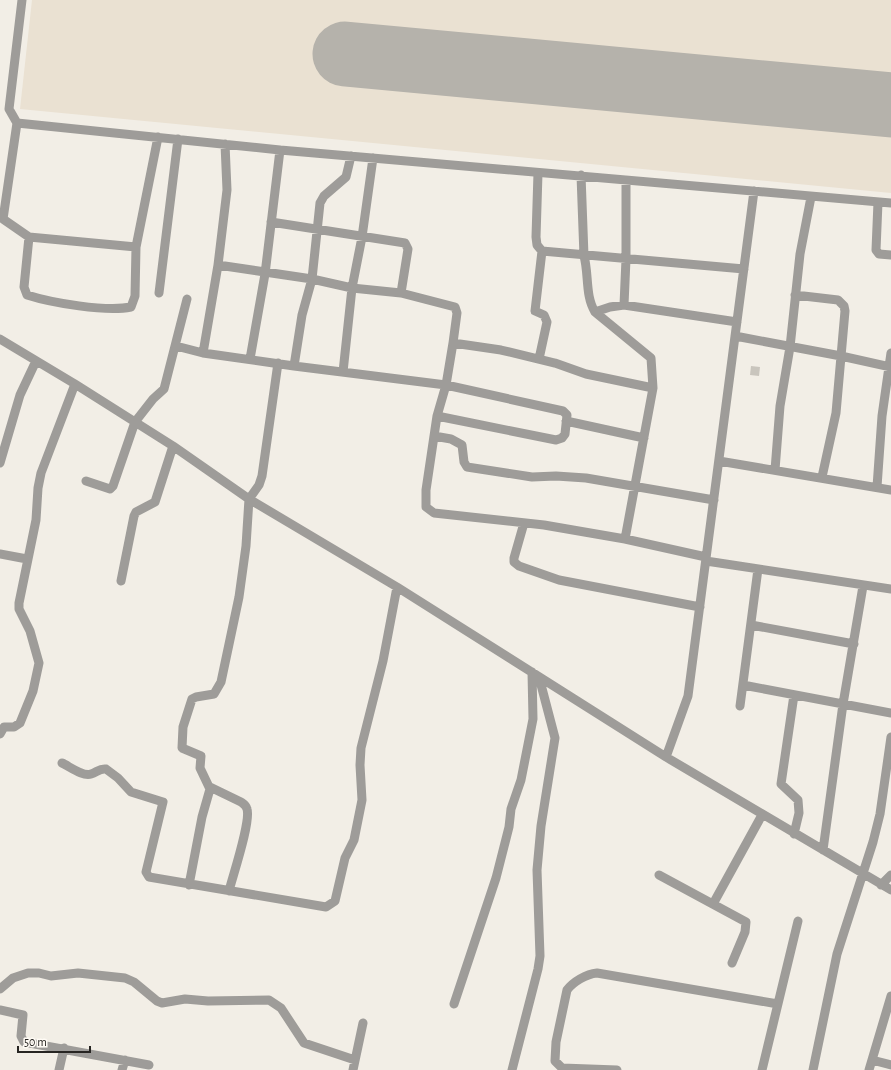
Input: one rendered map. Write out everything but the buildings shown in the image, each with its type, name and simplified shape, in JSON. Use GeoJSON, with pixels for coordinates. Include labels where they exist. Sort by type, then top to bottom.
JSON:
{"type":"FeatureCollection","features":[{"type":"Feature","properties":{"kind":"street"},"geometry":{"type":"LineString","coordinates":[[22,0],[9,109],[17,123],[2,218],[29,237],[136,247]]}},
{"type":"Feature","properties":{"kind":"street"},"geometry":{"type":"LineString","coordinates":[[17,123],[280,150],[891,203]]}},
{"type":"Feature","properties":{"kind":"street"},"geometry":{"type":"LineString","coordinates":[[29,237],[26,266],[26,293],[31,296],[76,305],[132,307],[135,296],[136,247],[158,137]]}},
{"type":"Feature","properties":{"kind":"street"},"geometry":{"type":"LineString","coordinates":[[159,293],[178,139]]}},
{"type":"Feature","properties":{"kind":"street"},"geometry":{"type":"LineString","coordinates":[[203,352],[218,265],[227,190],[225,144]]}},
{"type":"Feature","properties":{"kind":"street"},"geometry":{"type":"LineString","coordinates":[[250,359],[265,274],[280,150]]}},
{"type":"Feature","properties":{"kind":"street"},"geometry":{"type":"LineString","coordinates":[[294,366],[302,315],[312,280],[316,230],[322,200],[324,196],[346,176],[351,156]]}},
{"type":"Feature","properties":{"kind":"street"},"geometry":{"type":"LineString","coordinates":[[343,372],[352,288],[362,237],[373,158]]}},
{"type":"Feature","properties":{"kind":"street"},"geometry":{"type":"LineString","coordinates":[[538,173],[536,237],[537,245],[542,251],[584,256],[744,268]]}},
{"type":"Feature","properties":{"kind":"street"},"geometry":{"type":"LineString","coordinates":[[581,175],[584,256],[587,266],[590,304],[595,312],[651,358],[652,388],[625,539]]}},
{"type":"Feature","properties":{"kind":"street"},"geometry":{"type":"LineString","coordinates":[[624,305],[626,259],[626,180]]}},
{"type":"Feature","properties":{"kind":"street"},"geometry":{"type":"LineString","coordinates":[[666,758],[688,696],[754,191]]}},
{"type":"Feature","properties":{"kind":"street"},"geometry":{"type":"LineString","coordinates":[[775,470],[780,406],[790,347],[800,254],[811,197]]}},
{"type":"Feature","properties":{"kind":"street"},"geometry":{"type":"LineString","coordinates":[[878,202],[876,250],[880,254],[891,255]]}},
{"type":"Feature","properties":{"kind":"street"},"geometry":{"type":"LineString","coordinates":[[271,222],[403,242],[407,245],[401,293]]}},
{"type":"Feature","properties":{"kind":"street"},"geometry":{"type":"LineString","coordinates":[[539,359],[547,322],[544,315],[535,311],[542,251]]}},
{"type":"Feature","properties":{"kind":"street"},"geometry":{"type":"LineString","coordinates":[[218,265],[352,288],[401,293],[455,307],[457,312],[453,343],[446,385],[436,416],[425,497],[425,504],[429,511],[434,513],[524,523],[625,539],[706,559],[758,569],[891,589]]}},
{"type":"Feature","properties":{"kind":"street"},"geometry":{"type":"LineString","coordinates":[[795,295],[838,300],[844,306],[836,413],[822,477]]}},
{"type":"Feature","properties":{"kind":"street"},"geometry":{"type":"LineString","coordinates":[[86,482],[105,489],[112,488],[135,422],[153,399],[164,389],[176,346],[186,299]]}},
{"type":"Feature","properties":{"kind":"street"},"geometry":{"type":"LineString","coordinates":[[595,312],[610,307],[624,305],[737,322]]}},
{"type":"Feature","properties":{"kind":"street"},"geometry":{"type":"LineString","coordinates":[[735,336],[891,367]]}},
{"type":"Feature","properties":{"kind":"street"},"geometry":{"type":"LineString","coordinates":[[0,339],[173,446],[249,499],[397,587],[666,758],[891,890]]}},
{"type":"Feature","properties":{"kind":"street"},"geometry":{"type":"LineString","coordinates":[[453,343],[501,350],[539,359],[586,374],[652,388]]}},
{"type":"Feature","properties":{"kind":"street"},"geometry":{"type":"LineString","coordinates":[[176,346],[203,352],[294,366],[446,385],[563,411],[567,415],[564,436],[556,440],[436,416]]}},
{"type":"Feature","properties":{"kind":"street"},"geometry":{"type":"LineString","coordinates":[[877,487],[882,416],[891,367],[891,353]]}},
{"type":"Feature","properties":{"kind":"street"},"geometry":{"type":"LineString","coordinates":[[0,463],[20,395],[36,360]]}},
{"type":"Feature","properties":{"kind":"street"},"geometry":{"type":"LineString","coordinates":[[229,891],[246,825],[247,809],[241,802],[210,787],[200,770],[201,756],[183,749],[181,744],[189,703],[196,697],[214,694],[221,682],[239,597],[246,546],[249,499],[262,476],[278,363]]}},
{"type":"Feature","properties":{"kind":"street"},"geometry":{"type":"LineString","coordinates":[[0,734],[4,727],[14,728],[20,723],[33,692],[38,671],[37,656],[19,603],[36,520],[38,488],[41,473],[75,384]]}},
{"type":"Feature","properties":{"kind":"street"},"geometry":{"type":"LineString","coordinates":[[566,421],[644,438]]}},
{"type":"Feature","properties":{"kind":"street"},"geometry":{"type":"LineString","coordinates":[[434,436],[451,439],[462,445],[464,462],[467,467],[532,477],[556,476],[586,478],[635,488],[714,500]]}},
{"type":"Feature","properties":{"kind":"street"},"geometry":{"type":"LineString","coordinates":[[121,582],[134,516],[136,512],[155,502],[173,446]]}},
{"type":"Feature","properties":{"kind":"street"},"geometry":{"type":"LineString","coordinates":[[719,461],[822,477],[891,490]]}},
{"type":"Feature","properties":{"kind":"street"},"geometry":{"type":"LineString","coordinates":[[524,523],[514,558],[514,562],[519,566],[559,580],[700,606]]}},
{"type":"Feature","properties":{"kind":"street"},"geometry":{"type":"LineString","coordinates":[[0,554],[27,559]]}},
{"type":"Feature","properties":{"kind":"street"},"geometry":{"type":"LineString","coordinates":[[740,706],[758,569]]}},
{"type":"Feature","properties":{"kind":"street"},"geometry":{"type":"LineString","coordinates":[[822,850],[843,704],[863,586]]}},
{"type":"Feature","properties":{"kind":"street"},"geometry":{"type":"LineString","coordinates":[[62,763],[85,774],[106,769],[118,778],[131,792],[161,801],[162,810],[146,875],[189,885],[326,906],[334,903],[345,858],[354,840],[362,800],[360,765],[362,748],[383,661],[397,587]]}},
{"type":"Feature","properties":{"kind":"street"},"geometry":{"type":"LineString","coordinates":[[751,625],[854,644]]}},
{"type":"Feature","properties":{"kind":"street"},"geometry":{"type":"LineString","coordinates":[[454,1004],[496,878],[509,826],[511,809],[521,780],[533,719],[536,674]]}},
{"type":"Feature","properties":{"kind":"street"},"geometry":{"type":"LineString","coordinates":[[512,1070],[535,983],[540,956],[538,870],[541,826],[555,738],[536,674]]}},
{"type":"Feature","properties":{"kind":"street"},"geometry":{"type":"LineString","coordinates":[[743,685],[891,713]]}},
{"type":"Feature","properties":{"kind":"street"},"geometry":{"type":"LineString","coordinates":[[794,694],[781,784],[798,800],[799,813],[794,834]]}},
{"type":"Feature","properties":{"kind":"street"},"geometry":{"type":"LineString","coordinates":[[813,1070],[837,954],[862,872],[873,842],[880,814],[891,737]]}},
{"type":"Feature","properties":{"kind":"street"},"geometry":{"type":"LineString","coordinates":[[189,885],[210,787]]}},
{"type":"Feature","properties":{"kind":"street"},"geometry":{"type":"LineString","coordinates":[[713,904],[762,815]]}},
{"type":"Feature","properties":{"kind":"street"},"geometry":{"type":"LineString","coordinates":[[658,875],[744,920],[746,923],[745,932],[732,963]]}},
{"type":"Feature","properties":{"kind":"street"},"geometry":{"type":"LineString","coordinates":[[881,885],[891,875]]}},
{"type":"Feature","properties":{"kind":"street"},"geometry":{"type":"LineString","coordinates":[[762,1070],[798,921]]}},
{"type":"Feature","properties":{"kind":"street"},"geometry":{"type":"LineString","coordinates":[[0,988],[13,978],[28,973],[39,973],[51,976],[78,973],[125,978],[134,982],[157,1001],[162,1003],[185,999],[208,1001],[270,1000],[281,1008],[304,1043],[355,1060]]}},
{"type":"Feature","properties":{"kind":"street"},"geometry":{"type":"LineString","coordinates":[[617,1070],[562,1068],[557,1066],[555,1061],[556,1042],[567,990],[570,985],[586,976],[597,973],[778,1004]]}},
{"type":"Feature","properties":{"kind":"street"},"geometry":{"type":"LineString","coordinates":[[869,1070],[891,996]]}},
{"type":"Feature","properties":{"kind":"street"},"geometry":{"type":"LineString","coordinates":[[0,1010],[23,1015],[21,1036],[24,1042],[64,1048],[149,1065]]}},
{"type":"Feature","properties":{"kind":"street"},"geometry":{"type":"LineString","coordinates":[[353,1070],[363,1023]]}},
{"type":"Feature","properties":{"kind":"street"},"geometry":{"type":"LineString","coordinates":[[59,1070],[64,1048]]}},
{"type":"Feature","properties":{"kind":"street"},"geometry":{"type":"LineString","coordinates":[[122,1070],[125,1060]]}},
{"type":"Feature","properties":{"kind":"street"},"geometry":{"type":"LineString","coordinates":[[872,1060],[891,1065]]}},
{"type":"Feature","properties":{"kind":"shaded area"},"geometry":{"type":"Polygon","coordinates":[[[32,0],[891,0],[891,193],[20,109],[32,0]]]}},
{"type":"Feature","properties":{"kind":"runway"},"geometry":{"type":"LineString","coordinates":[[345,54],[891,105]]}}]}
